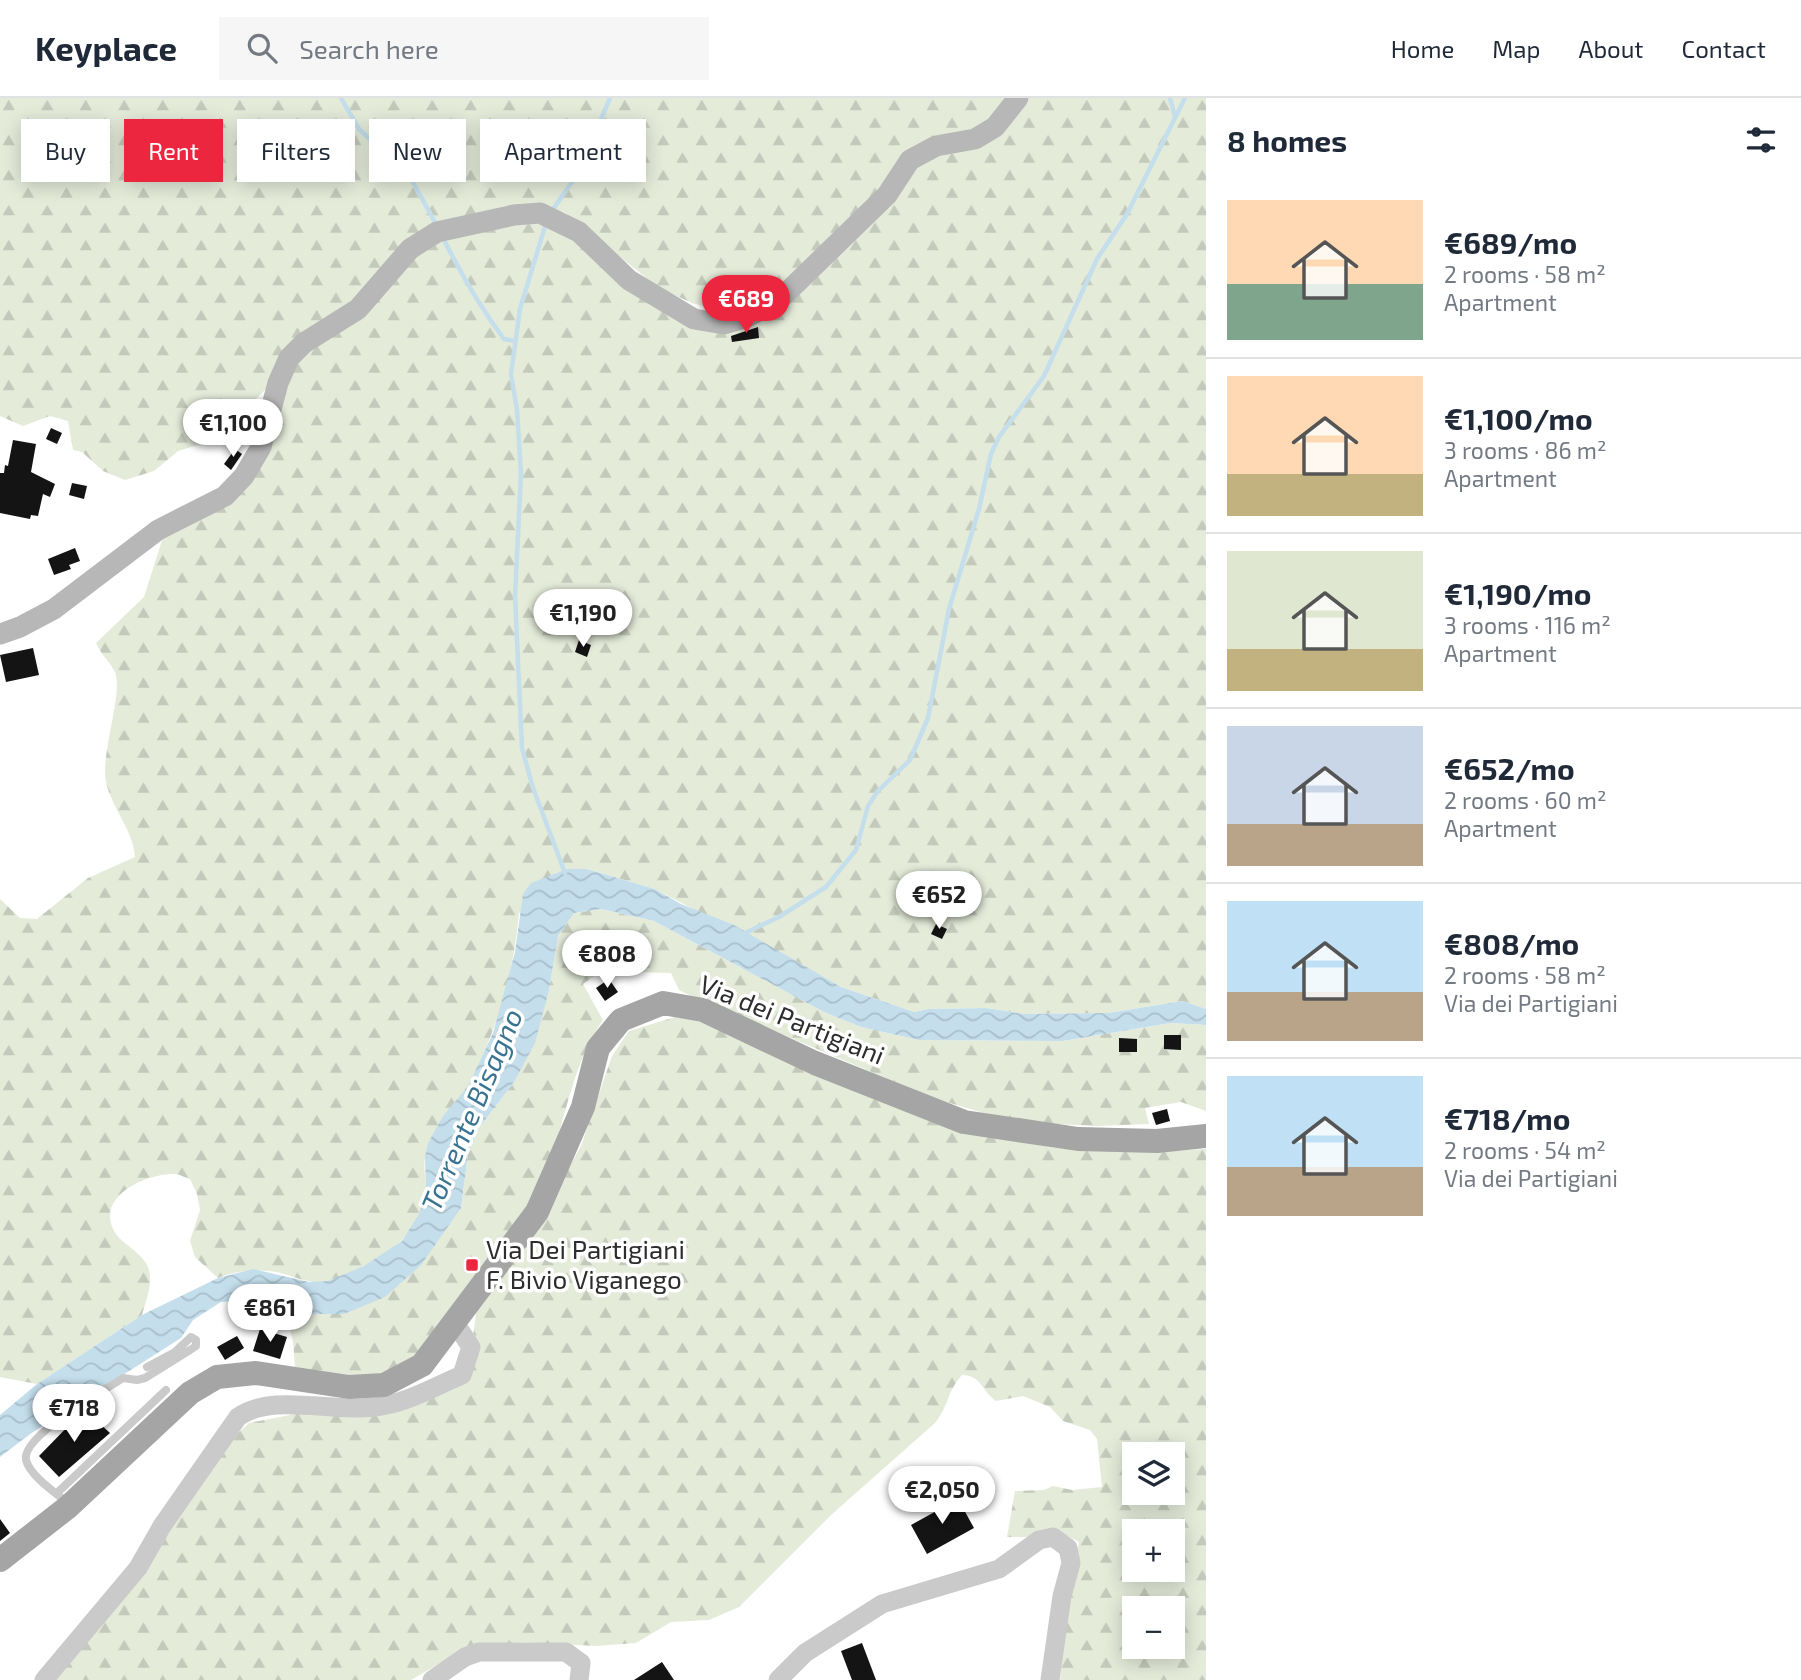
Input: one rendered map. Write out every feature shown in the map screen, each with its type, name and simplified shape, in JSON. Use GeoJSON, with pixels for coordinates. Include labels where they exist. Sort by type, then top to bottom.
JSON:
{"type":"FeatureCollection","features":[{"type":"Feature","properties":{"kind":"main road"},"geometry":{"type":"LineString","coordinates":[[0,634],[20,628],[54,609],[158,530],[225,495],[244,476],[261,447],[289,358],[303,343],[358,309],[410,249],[443,231],[514,215],[540,213],[579,232],[629,280],[694,319],[724,324],[745,318],[777,302],[887,195],[910,160],[936,146],[975,139],[995,127],[1018,98]]}},
{"type":"Feature","properties":{"kind":"main road","name":"Via dei Partigiani"},"geometry":{"type":"LineString","coordinates":[[0,1560],[63,1499],[190,1393],[217,1377],[256,1373],[349,1387],[384,1385],[422,1365],[537,1212],[583,1107],[598,1048],[621,1020],[663,1003],[703,1010],[815,1063],[964,1122],[1078,1139],[1157,1141],[1206,1136]]}},
{"type":"Feature","properties":{"kind":"street"},"geometry":{"type":"LineString","coordinates":[[44,1680],[138,1568],[162,1526],[238,1417],[253,1407],[276,1404],[345,1410],[387,1405],[462,1374],[471,1347],[455,1323]]}},
{"type":"Feature","properties":{"kind":"street"},"geometry":{"type":"LineString","coordinates":[[778,1680],[805,1653],[882,1604],[999,1569],[1039,1540],[1053,1537],[1068,1548],[1071,1563],[1062,1596],[1050,1680]]}},
{"type":"Feature","properties":{"kind":"street"},"geometry":{"type":"LineString","coordinates":[[432,1680],[465,1657],[480,1652],[566,1652],[580,1663],[579,1680]]}},
{"type":"Feature","properties":{"kind":"lane"},"geometry":{"type":"LineString","coordinates":[[147,1367],[174,1352],[191,1337],[196,1340],[196,1346],[145,1378],[123,1378],[32,1442],[27,1450],[27,1463],[63,1499],[166,1390]]}},
{"type":"Feature","properties":{"kind":"green space"},"geometry":{"type":"Polygon","coordinates":[[[0,98],[1012,98],[994,119],[976,129],[923,143],[875,199],[804,266],[753,306],[720,311],[692,303],[659,288],[565,213],[547,207],[438,226],[246,408],[230,435],[178,451],[154,471],[125,480],[103,471],[82,452],[73,450],[68,421],[50,416],[23,426],[0,416],[0,98]]]}},
{"type":"Feature","properties":{"kind":"green space"},"geometry":{"type":"Polygon","coordinates":[[[1029,98],[1206,98],[1206,1009],[1183,1001],[1108,1013],[1024,1014],[986,1008],[928,1009],[914,1012],[841,987],[655,889],[587,869],[519,913],[513,957],[496,1023],[463,1094],[432,1137],[425,1157],[426,1194],[423,1206],[401,1241],[369,1264],[324,1282],[264,1271],[237,1272],[218,1278],[195,1257],[190,1241],[200,1210],[190,1179],[175,1174],[138,1182],[118,1197],[110,1218],[117,1236],[145,1261],[150,1273],[150,1285],[142,1315],[37,1384],[0,1377],[0,899],[20,918],[37,919],[88,878],[135,857],[130,837],[106,782],[106,755],[117,679],[96,643],[144,597],[163,537],[228,501],[296,363],[416,256],[440,241],[516,223],[539,221],[574,239],[624,287],[748,326],[916,167],[939,154],[1001,133],[1029,98]]]}},
{"type":"Feature","properties":{"kind":"green space"},"geometry":{"type":"Polygon","coordinates":[[[601,909],[654,921],[824,1012],[861,1027],[919,1040],[1063,1041],[1170,1023],[1206,1025],[1206,1111],[1181,1102],[1145,1108],[1149,1124],[1096,1126],[1014,1122],[933,1098],[687,994],[679,990],[671,973],[633,972],[619,959],[583,984],[603,1020],[584,1055],[547,1169],[503,1244],[457,1307],[415,1356],[399,1369],[387,1374],[361,1378],[295,1367],[293,1341],[288,1327],[258,1310],[249,1300],[301,1314],[461,1208],[468,1153],[479,1128],[514,1082],[549,990],[558,936],[574,913],[601,909]]]}},
{"type":"Feature","properties":{"kind":"green space"},"geometry":{"type":"Polygon","coordinates":[[[675,1017],[704,1022],[961,1132],[1056,1148],[1156,1152],[1206,1149],[1206,1680],[1060,1680],[1067,1609],[1079,1542],[1054,1529],[1027,1537],[1007,1537],[1015,1491],[1044,1490],[1053,1486],[1072,1490],[1102,1487],[1097,1439],[1090,1430],[1063,1421],[1050,1407],[1023,1396],[996,1401],[977,1381],[962,1375],[935,1423],[831,1515],[739,1607],[709,1620],[671,1622],[636,1643],[596,1646],[524,1642],[470,1646],[411,1680],[50,1680],[233,1438],[249,1423],[467,1381],[477,1306],[546,1208],[581,1146],[612,1056],[629,1031],[675,1017]]]}},
{"type":"Feature","properties":{"kind":"water","name":"Torrente Bisagno"},"geometry":{"type":"Polygon","coordinates":[[[567,869],[587,869],[655,889],[681,904],[734,925],[841,987],[914,1012],[928,1009],[986,1008],[1024,1014],[1108,1013],[1183,1001],[1206,1009],[1206,1025],[1170,1023],[1063,1041],[919,1040],[861,1027],[824,1012],[654,921],[601,909],[574,913],[558,936],[549,990],[535,1043],[514,1082],[479,1128],[468,1153],[461,1208],[421,1265],[385,1297],[344,1314],[301,1314],[249,1300],[221,1302],[193,1320],[181,1338],[30,1434],[0,1457],[0,1415],[37,1384],[142,1315],[218,1278],[253,1269],[309,1282],[328,1281],[364,1266],[402,1241],[419,1214],[426,1196],[425,1156],[428,1143],[443,1116],[468,1086],[493,1033],[515,952],[523,894],[531,883],[567,869]]]}},
{"type":"Feature","properties":{"kind":"building"},"geometry":{"type":"Polygon","coordinates":[[[758,327],[759,338],[732,342],[731,336],[758,327]]]}},
{"type":"Feature","properties":{"kind":"building"},"geometry":{"type":"Polygon","coordinates":[[[51,428],[62,433],[57,444],[46,439],[51,428]]]}},
{"type":"Feature","properties":{"kind":"building"},"geometry":{"type":"Polygon","coordinates":[[[13,440],[36,444],[31,472],[55,484],[50,497],[43,494],[38,516],[31,515],[30,519],[0,513],[0,473],[4,473],[5,465],[8,466],[13,440]]]}},
{"type":"Feature","properties":{"kind":"building"},"geometry":{"type":"Polygon","coordinates":[[[235,449],[242,454],[231,470],[224,464],[235,449]]]}},
{"type":"Feature","properties":{"kind":"building"},"geometry":{"type":"Polygon","coordinates":[[[72,483],[87,486],[84,499],[69,495],[72,483]]]}},
{"type":"Feature","properties":{"kind":"building"},"geometry":{"type":"Polygon","coordinates":[[[75,548],[80,561],[69,565],[71,569],[54,575],[48,559],[75,548]]]}},
{"type":"Feature","properties":{"kind":"building"},"geometry":{"type":"Polygon","coordinates":[[[579,640],[591,645],[587,657],[575,652],[579,640]]]}},
{"type":"Feature","properties":{"kind":"building"},"geometry":{"type":"Polygon","coordinates":[[[33,648],[39,675],[6,682],[0,655],[33,648]]]}},
{"type":"Feature","properties":{"kind":"building"},"geometry":{"type":"Polygon","coordinates":[[[936,924],[947,929],[942,939],[931,934],[936,924]]]}},
{"type":"Feature","properties":{"kind":"building"},"geometry":{"type":"Polygon","coordinates":[[[609,979],[618,992],[605,1001],[596,988],[609,979]]]}},
{"type":"Feature","properties":{"kind":"building"},"geometry":{"type":"Polygon","coordinates":[[[1164,1035],[1181,1035],[1181,1050],[1164,1049],[1164,1035]]]}},
{"type":"Feature","properties":{"kind":"building"},"geometry":{"type":"Polygon","coordinates":[[[1119,1038],[1137,1039],[1137,1052],[1119,1052],[1119,1038]]]}},
{"type":"Feature","properties":{"kind":"building"},"geometry":{"type":"Polygon","coordinates":[[[1167,1109],[1170,1121],[1156,1125],[1152,1113],[1167,1109]]]}},
{"type":"Feature","properties":{"kind":"building"},"geometry":{"type":"Polygon","coordinates":[[[260,1329],[287,1337],[280,1359],[253,1351],[260,1329]]]}},
{"type":"Feature","properties":{"kind":"building"},"geometry":{"type":"Polygon","coordinates":[[[237,1336],[244,1348],[225,1360],[217,1347],[237,1336]]]}},
{"type":"Feature","properties":{"kind":"building"},"geometry":{"type":"Polygon","coordinates":[[[87,1412],[110,1433],[59,1477],[39,1456],[77,1417],[79,1420],[87,1412]]]}},
{"type":"Feature","properties":{"kind":"building"},"geometry":{"type":"Polygon","coordinates":[[[958,1499],[974,1528],[927,1554],[911,1525],[958,1499]]]}},
{"type":"Feature","properties":{"kind":"building"},"geometry":{"type":"Polygon","coordinates":[[[0,1519],[10,1533],[0,1541],[0,1519]]]}},
{"type":"Feature","properties":{"kind":"building"},"geometry":{"type":"Polygon","coordinates":[[[862,1643],[876,1680],[852,1680],[841,1651],[862,1643]]]}},
{"type":"Feature","properties":{"kind":"building"},"geometry":{"type":"Polygon","coordinates":[[[662,1662],[674,1680],[634,1680],[662,1662]]]}},
{"type":"Feature","properties":{"kind":"waterway"},"geometry":{"type":"LineString","coordinates":[[341,98],[359,129],[410,177],[436,224]]}},
{"type":"Feature","properties":{"kind":"waterway"},"geometry":{"type":"LineString","coordinates":[[551,212],[577,175],[610,98]]}},
{"type":"Feature","properties":{"kind":"waterway"},"geometry":{"type":"LineString","coordinates":[[1170,98],[1175,117]]}},
{"type":"Feature","properties":{"kind":"waterway"},"geometry":{"type":"LineString","coordinates":[[743,934],[779,917],[826,887],[856,850],[868,806],[878,791],[910,760],[928,718],[949,609],[979,509],[991,454],[999,437],[1044,376],[1097,259],[1127,214],[1185,98]]}},
{"type":"Feature","properties":{"kind":"waterway"},"geometry":{"type":"LineString","coordinates":[[546,223],[520,309],[511,374],[517,410],[521,474],[515,596],[522,748],[533,788],[565,873]]}},
{"type":"Feature","properties":{"kind":"waterway"},"geometry":{"type":"LineString","coordinates":[[443,238],[495,327],[504,339],[515,341]]}},
{"type":"Feature","properties":{"kind":"place","name":"Via Dei Partigiani F. Bivio Viganego"},"geometry":{"type":"Point","coordinates":[472,1265]}}]}
